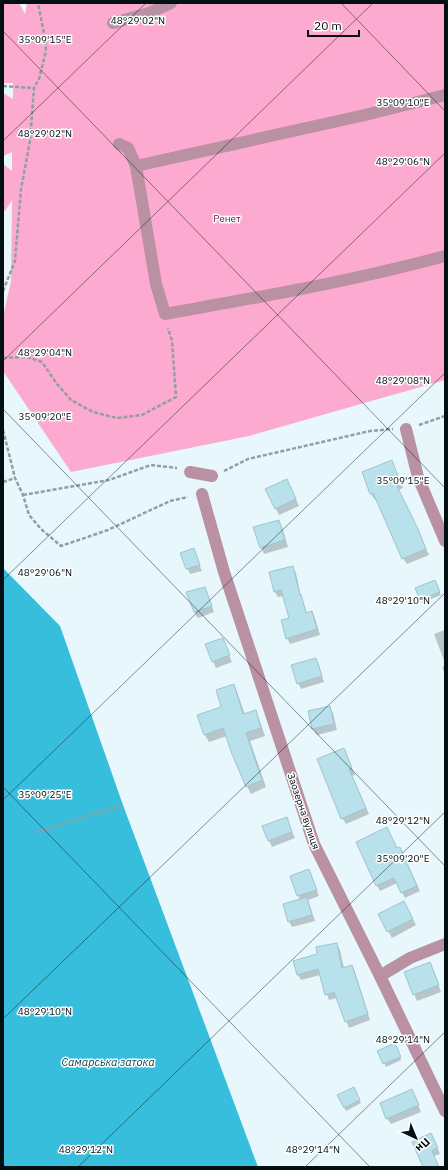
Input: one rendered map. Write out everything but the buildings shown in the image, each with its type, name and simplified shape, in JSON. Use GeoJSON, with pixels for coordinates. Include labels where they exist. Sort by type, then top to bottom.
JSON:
{"type":"FeatureCollection","features":[{"type":"Feature","properties":{"kind":"street"},"geometry":{"type":"LineString","coordinates":[[113,23],[149,13],[171,3]]}},
{"type":"Feature","properties":{"kind":"street"},"geometry":{"type":"LineString","coordinates":[[136,166],[365,115],[445,95]]}},
{"type":"Feature","properties":{"kind":"street"},"geometry":{"type":"LineString","coordinates":[[119,144],[128,148],[136,166],[156,284],[165,314],[301,290],[417,264],[445,256]]}},
{"type":"Feature","properties":{"kind":"street"},"geometry":{"type":"LineString","coordinates":[[406,429],[418,477],[445,542]]}},
{"type":"Feature","properties":{"kind":"street"},"geometry":{"type":"LineString","coordinates":[[190,472],[212,476]]}},
{"type":"Feature","properties":{"kind":"street","name":"Заозерна вулиця"},"geometry":{"type":"LineString","coordinates":[[202,494],[224,572],[314,844],[445,1111]]}},
{"type":"Feature","properties":{"kind":"street"},"geometry":{"type":"LineString","coordinates":[[380,976],[410,958],[445,944]]}},
{"type":"Feature","properties":{"kind":"path"},"geometry":{"type":"LineString","coordinates":[[3,291],[15,261],[21,189],[30,141],[34,88],[39,79],[46,51],[38,3]]}},
{"type":"Feature","properties":{"kind":"path"},"geometry":{"type":"LineString","coordinates":[[3,86],[34,88]]}},
{"type":"Feature","properties":{"kind":"path"},"geometry":{"type":"LineString","coordinates":[[3,358],[26,357],[42,362],[57,384],[71,400],[93,412],[117,418],[142,415],[176,397],[172,341],[165,314]]}},
{"type":"Feature","properties":{"kind":"path"},"geometry":{"type":"LineString","coordinates":[[3,430],[15,478],[23,495],[109,480],[151,465],[174,467],[190,472]]}},
{"type":"Feature","properties":{"kind":"path"},"geometry":{"type":"LineString","coordinates":[[3,482],[15,478]]}},
{"type":"Feature","properties":{"kind":"path"},"geometry":{"type":"LineString","coordinates":[[37,832],[123,805]]}},
{"type":"Feature","properties":{"kind":"green space","name":"Ренет"},"geometry":{"type":"Polygon","coordinates":[[[3,3],[19,3],[25,14],[27,3],[445,3],[445,380],[249,436],[71,472],[3,371],[3,317],[11,281],[12,200],[5,211],[3,211],[3,164],[12,171],[12,152],[3,156],[3,93],[13,99],[13,83],[3,83],[3,3]]]}},
{"type":"Feature","properties":{"kind":"water","name":"Самарська затока"},"geometry":{"type":"Polygon","coordinates":[[[3,568],[60,626],[123,805],[258,1167],[3,1167],[3,568]]]}}]}
